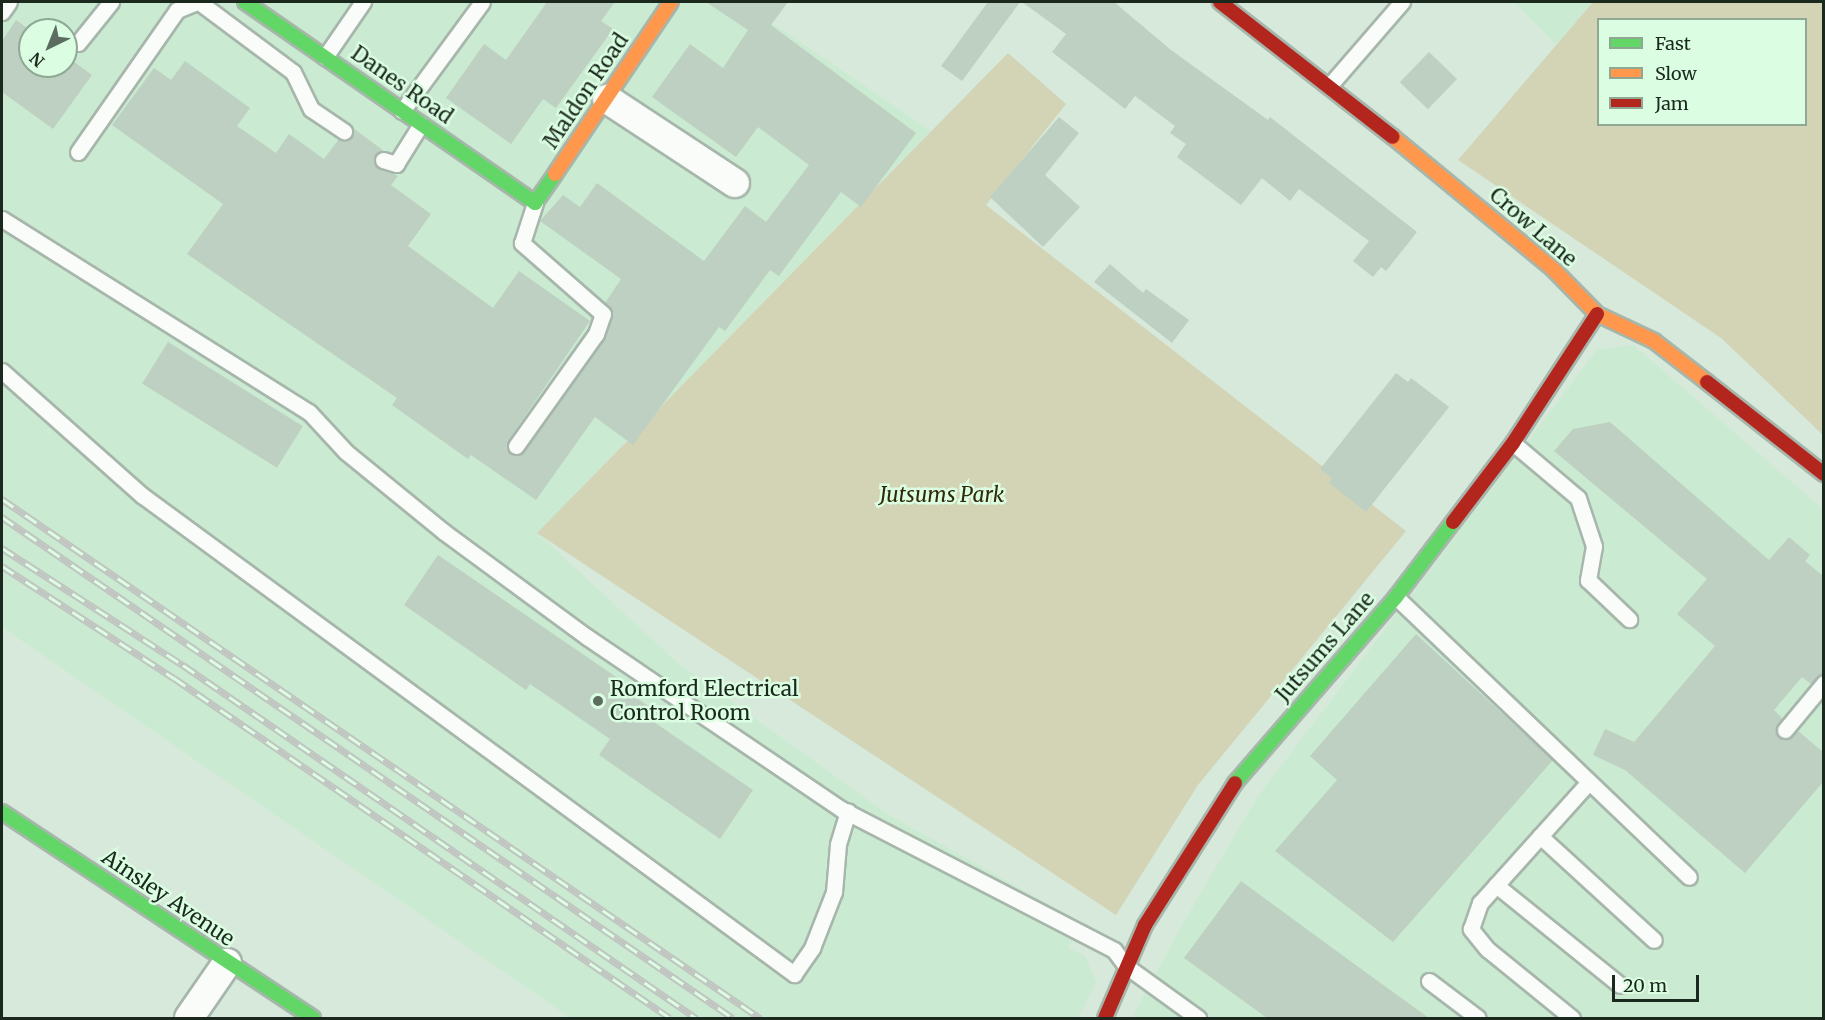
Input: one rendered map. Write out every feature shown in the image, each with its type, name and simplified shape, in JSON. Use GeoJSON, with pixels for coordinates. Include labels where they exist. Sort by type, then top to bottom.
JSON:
{"type":"FeatureCollection","features":[{"type":"Feature","properties":{"kind":"street","name":"Danes Road"},"geometry":{"type":"LineString","coordinates":[[247,2],[535,203]]}},
{"type":"Feature","properties":{"kind":"street","name":"Maldon Road"},"geometry":{"type":"LineString","coordinates":[[535,203],[671,2]]}},
{"type":"Feature","properties":{"kind":"street","name":"Crow Lane"},"geometry":{"type":"LineString","coordinates":[[1220,2],[1330,85],[1553,269],[1596,314],[1654,341],[1824,474]]}},
{"type":"Feature","properties":{"kind":"street"},"geometry":{"type":"LineString","coordinates":[[607,99],[735,183]]}},
{"type":"Feature","properties":{"kind":"street","name":"Jutsums Lane"},"geometry":{"type":"LineString","coordinates":[[1105,1018],[1145,925],[1229,790],[1396,597],[1513,443],[1596,314]]}},
{"type":"Feature","properties":{"kind":"street","name":"Ainsley Avenue"},"geometry":{"type":"LineString","coordinates":[[2,812],[226,963],[313,1018]]}},
{"type":"Feature","properties":{"kind":"street"},"geometry":{"type":"LineString","coordinates":[[189,1018],[226,963]]}},
{"type":"Feature","properties":{"kind":"lane"},"geometry":{"type":"LineString","coordinates":[[2,12],[9,2]]}},
{"type":"Feature","properties":{"kind":"lane"},"geometry":{"type":"LineString","coordinates":[[78,43],[111,2]]}},
{"type":"Feature","properties":{"kind":"lane"},"geometry":{"type":"LineString","coordinates":[[78,152],[177,10],[198,2],[293,72],[311,109],[344,132]]}},
{"type":"Feature","properties":{"kind":"lane"},"geometry":{"type":"LineString","coordinates":[[325,57],[363,2]]}},
{"type":"Feature","properties":{"kind":"lane"},"geometry":{"type":"LineString","coordinates":[[402,111],[482,2]]}},
{"type":"Feature","properties":{"kind":"lane"},"geometry":{"type":"LineString","coordinates":[[1330,85],[1402,2]]}},
{"type":"Feature","properties":{"kind":"lane"},"geometry":{"type":"LineString","coordinates":[[383,160],[396,164],[421,124]]}},
{"type":"Feature","properties":{"kind":"lane"},"geometry":{"type":"LineString","coordinates":[[516,446],[596,334],[603,314],[522,243],[535,203]]}},
{"type":"Feature","properties":{"kind":"lane"},"geometry":{"type":"LineString","coordinates":[[2,219],[309,412],[346,452],[444,532],[587,637],[848,812],[1114,950],[1126,966],[1198,1018]]}},
{"type":"Feature","properties":{"kind":"lane"},"geometry":{"type":"LineString","coordinates":[[2,371],[143,496],[794,974],[812,948],[834,892],[838,844],[848,812]]}},
{"type":"Feature","properties":{"kind":"lane"},"geometry":{"type":"LineString","coordinates":[[1513,443],[1578,498],[1594,546],[1588,580],[1629,618]]}},
{"type":"Feature","properties":{"kind":"lane"},"geometry":{"type":"LineString","coordinates":[[1396,597],[1588,783],[1689,877]]}},
{"type":"Feature","properties":{"kind":"lane"},"geometry":{"type":"LineString","coordinates":[[1785,730],[1824,683]]}},
{"type":"Feature","properties":{"kind":"lane"},"geometry":{"type":"LineString","coordinates":[[1572,1018],[1487,949],[1471,929],[1480,903],[1588,783]]}},
{"type":"Feature","properties":{"kind":"lane"},"geometry":{"type":"LineString","coordinates":[[1540,836],[1654,940]]}},
{"type":"Feature","properties":{"kind":"lane"},"geometry":{"type":"LineString","coordinates":[[1496,885],[1620,986]]}},
{"type":"Feature","properties":{"kind":"lane"},"geometry":{"type":"LineString","coordinates":[[1429,981],[1478,1018]]}},
{"type":"Feature","properties":{"kind":"shaded area"},"geometry":{"type":"Polygon","coordinates":[[[2,2],[741,2],[931,131],[537,533],[679,664],[889,815],[1082,923],[1068,948],[1085,956],[1096,982],[1078,1018],[571,1018],[2,627],[2,2]]]}},
{"type":"Feature","properties":{"kind":"shaded area"},"geometry":{"type":"Polygon","coordinates":[[[1514,2],[1593,2],[1556,44],[1514,2]]]}},
{"type":"Feature","properties":{"kind":"shaded area"},"geometry":{"type":"Polygon","coordinates":[[[1633,345],[1823,509],[1823,1018],[1137,1018],[1133,1016],[1181,927],[1257,798],[1597,350],[1633,345]]]}},
{"type":"Feature","properties":{"kind":"green space"},"geometry":{"type":"Polygon","coordinates":[[[1593,2],[1823,2],[1823,435],[1721,338],[1458,160],[1593,2]]]}},
{"type":"Feature","properties":{"kind":"green space","name":"Jutsums Park"},"geometry":{"type":"Polygon","coordinates":[[[1008,53],[1066,104],[986,205],[1406,531],[1198,785],[1116,915],[537,533],[1008,53]]]}},
{"type":"Feature","properties":{"kind":"building"},"geometry":{"type":"Polygon","coordinates":[[[547,2],[615,2],[601,21],[613,29],[556,108],[543,99],[511,144],[446,98],[484,44],[506,60],[547,2]]]}},
{"type":"Feature","properties":{"kind":"building"},"geometry":{"type":"Polygon","coordinates":[[[706,2],[788,2],[771,25],[916,133],[861,207],[841,192],[779,276],[770,270],[725,331],[719,327],[633,445],[595,417],[536,500],[471,455],[468,459],[392,405],[397,398],[187,254],[223,204],[112,125],[154,68],[171,80],[185,61],[250,108],[237,126],[276,153],[289,134],[324,159],[339,139],[352,137],[353,128],[384,151],[374,157],[376,166],[398,176],[391,185],[431,214],[408,246],[493,308],[519,271],[590,321],[508,441],[507,451],[519,455],[604,339],[612,312],[605,303],[621,279],[540,221],[563,195],[580,207],[597,183],[704,261],[745,206],[766,222],[809,165],[758,127],[736,157],[652,97],[690,44],[723,68],[748,30],[706,2]]]}},
{"type":"Feature","properties":{"kind":"building"},"geometry":{"type":"Polygon","coordinates":[[[988,2],[1020,2],[962,81],[941,66],[988,2]]]}},
{"type":"Feature","properties":{"kind":"building"},"geometry":{"type":"Polygon","coordinates":[[[1022,2],[1114,2],[1171,50],[1268,120],[1270,117],[1417,232],[1386,271],[1381,267],[1373,277],[1353,261],[1369,241],[1299,189],[1290,201],[1262,178],[1241,205],[1177,157],[1186,144],[1170,133],[1175,126],[1135,96],[1125,109],[1052,52],[1066,34],[1022,2]]]}},
{"type":"Feature","properties":{"kind":"building"},"geometry":{"type":"Polygon","coordinates":[[[16,20],[18,21],[18,78],[78,78],[78,65],[92,75],[53,129],[2,92],[2,41],[16,20]]]}},
{"type":"Feature","properties":{"kind":"building"},"geometry":{"type":"Polygon","coordinates":[[[1429,52],[1457,79],[1428,109],[1400,82],[1429,52]]]}},
{"type":"Feature","properties":{"kind":"building"},"geometry":{"type":"Polygon","coordinates":[[[1059,117],[1079,133],[1045,175],[1080,207],[1043,247],[990,197],[1059,117]]]}},
{"type":"Feature","properties":{"kind":"building"},"geometry":{"type":"Polygon","coordinates":[[[1110,264],[1143,293],[1146,289],[1189,320],[1172,343],[1094,282],[1110,264]]]}},
{"type":"Feature","properties":{"kind":"building"},"geometry":{"type":"Polygon","coordinates":[[[168,342],[303,426],[277,468],[142,384],[168,342]]]}},
{"type":"Feature","properties":{"kind":"building"},"geometry":{"type":"Polygon","coordinates":[[[1396,373],[1408,382],[1411,378],[1449,407],[1366,512],[1329,483],[1332,478],[1320,469],[1396,373]]]}},
{"type":"Feature","properties":{"kind":"building"},"geometry":{"type":"Polygon","coordinates":[[[1610,422],[1769,560],[1789,537],[1810,555],[1805,561],[1824,577],[1824,674],[1811,684],[1802,677],[1774,710],[1782,718],[1776,728],[1778,737],[1788,739],[1797,730],[1824,753],[1824,781],[1745,873],[1625,770],[1593,755],[1605,729],[1634,742],[1715,646],[1677,614],[1707,579],[1554,451],[1573,429],[1610,422]]]}},
{"type":"Feature","properties":{"kind":"building","name":"Romford Electrical Control Room"},"geometry":{"type":"Polygon","coordinates":[[[438,555],[625,683],[622,688],[657,712],[651,720],[753,790],[720,839],[599,755],[610,739],[530,684],[526,690],[404,605],[438,555]]]}},
{"type":"Feature","properties":{"kind":"building"},"geometry":{"type":"Polygon","coordinates":[[[1416,634],[1553,760],[1393,942],[1275,851],[1337,780],[1310,756],[1416,634]]]}},
{"type":"Feature","properties":{"kind":"building"},"geometry":{"type":"Polygon","coordinates":[[[1241,881],[1429,1018],[1267,1018],[1184,958],[1241,881]]]}},
{"type":"Feature","properties":{"kind":"railway"},"geometry":{"type":"LineString","coordinates":[[2,499],[760,1018]]}},
{"type":"Feature","properties":{"kind":"railway"},"geometry":{"type":"LineString","coordinates":[[2,517],[733,1018]]}},
{"type":"Feature","properties":{"kind":"railway"},"geometry":{"type":"LineString","coordinates":[[2,548],[183,665],[696,1018]]}},
{"type":"Feature","properties":{"kind":"railway"},"geometry":{"type":"LineString","coordinates":[[2,566],[174,678],[670,1018]]}},
{"type":"Feature","properties":{"kind":"traffic: fast"},"geometry":{"type":"LineString","coordinates":[[245,2],[535,203],[555,174]]}},
{"type":"Feature","properties":{"kind":"traffic: fast"},"geometry":{"type":"LineString","coordinates":[[1235,783],[1396,597],[1453,522]]}},
{"type":"Feature","properties":{"kind":"traffic: fast"},"geometry":{"type":"LineString","coordinates":[[2,812],[313,1018]]}},
{"type":"Feature","properties":{"kind":"traffic: slow"},"geometry":{"type":"LineString","coordinates":[[555,174],[671,2]]}},
{"type":"Feature","properties":{"kind":"traffic: slow"},"geometry":{"type":"LineString","coordinates":[[1393,137],[1553,269],[1597,314],[1654,341],[1707,382]]}},
{"type":"Feature","properties":{"kind":"traffic: jam"},"geometry":{"type":"LineString","coordinates":[[1220,2],[1393,137]]}},
{"type":"Feature","properties":{"kind":"traffic: jam"},"geometry":{"type":"LineString","coordinates":[[1453,522],[1513,443],[1597,314]]}},
{"type":"Feature","properties":{"kind":"traffic: jam"},"geometry":{"type":"LineString","coordinates":[[1707,382],[1824,474]]}},
{"type":"Feature","properties":{"kind":"traffic: jam"},"geometry":{"type":"LineString","coordinates":[[1105,1018],[1145,925],[1235,783]]}},
{"type":"Feature","properties":{"kind":"place","name":"Romford Electrical Control Room"},"geometry":{"type":"Point","coordinates":[598,701]}}]}
